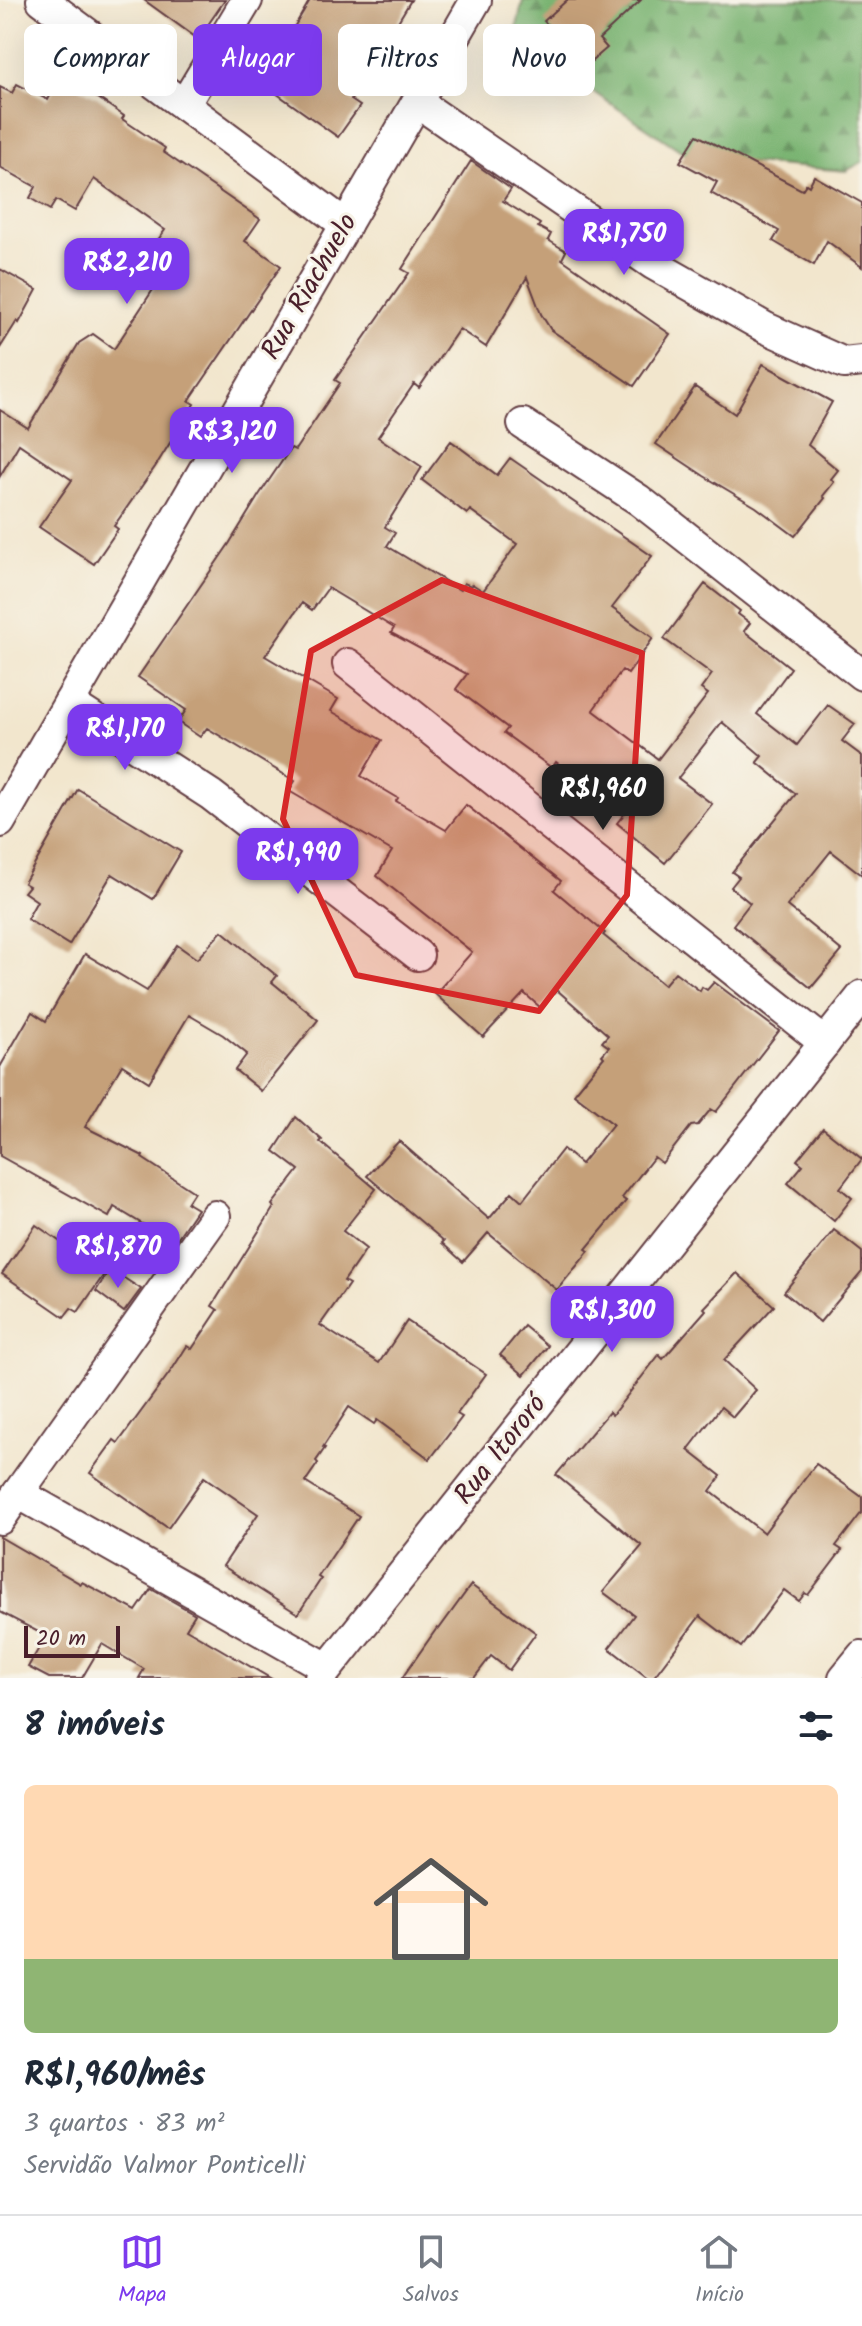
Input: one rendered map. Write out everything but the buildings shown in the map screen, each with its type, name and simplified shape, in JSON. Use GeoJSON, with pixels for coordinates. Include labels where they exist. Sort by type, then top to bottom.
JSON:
{"type":"FeatureCollection","features":[{"type":"Feature","properties":{"kind":"street"},"geometry":{"type":"LineString","coordinates":[[42,0],[346,225]]}},
{"type":"Feature","properties":{"kind":"street"},"geometry":{"type":"LineString","coordinates":[[184,105],[247,0]]}},
{"type":"Feature","properties":{"kind":"street","name":"Rua Riachuelo"},"geometry":{"type":"LineString","coordinates":[[0,822],[476,0]]}},
{"type":"Feature","properties":{"kind":"street"},"geometry":{"type":"LineString","coordinates":[[417,102],[653,264],[766,328],[844,363],[862,361]]}},
{"type":"Feature","properties":{"kind":"street"},"geometry":{"type":"LineString","coordinates":[[523,424],[651,508],[862,675]]}},
{"type":"Feature","properties":{"kind":"street"},"geometry":{"type":"LineString","coordinates":[[348,664],[825,1043]]}},
{"type":"Feature","properties":{"kind":"street"},"geometry":{"type":"LineString","coordinates":[[69,703],[211,795],[418,955]]}},
{"type":"Feature","properties":{"kind":"street","name":"Rua Itororó"},"geometry":{"type":"LineString","coordinates":[[324,1673],[862,996]]}},
{"type":"Feature","properties":{"kind":"street"},"geometry":{"type":"LineString","coordinates":[[0,1519],[215,1216]]}},
{"type":"Feature","properties":{"kind":"street"},"geometry":{"type":"LineString","coordinates":[[18,1493],[324,1673]]}},
{"type":"Feature","properties":{"kind":"street"},"geometry":{"type":"LineString","coordinates":[[844,1678],[862,1656]]}},
{"type":"Feature","properties":{"kind":"highlighted area"},"geometry":{"type":"Polygon","coordinates":[[[442,580],[642,653],[627,895],[539,1011],[356,975],[283,819],[311,651],[442,580]]]}},
{"type":"Feature","properties":{"kind":"green space"},"geometry":{"type":"Polygon","coordinates":[[[523,0],[862,0],[862,162],[846,171],[692,158],[595,93],[595,24],[517,24],[523,0]]]}}]}
